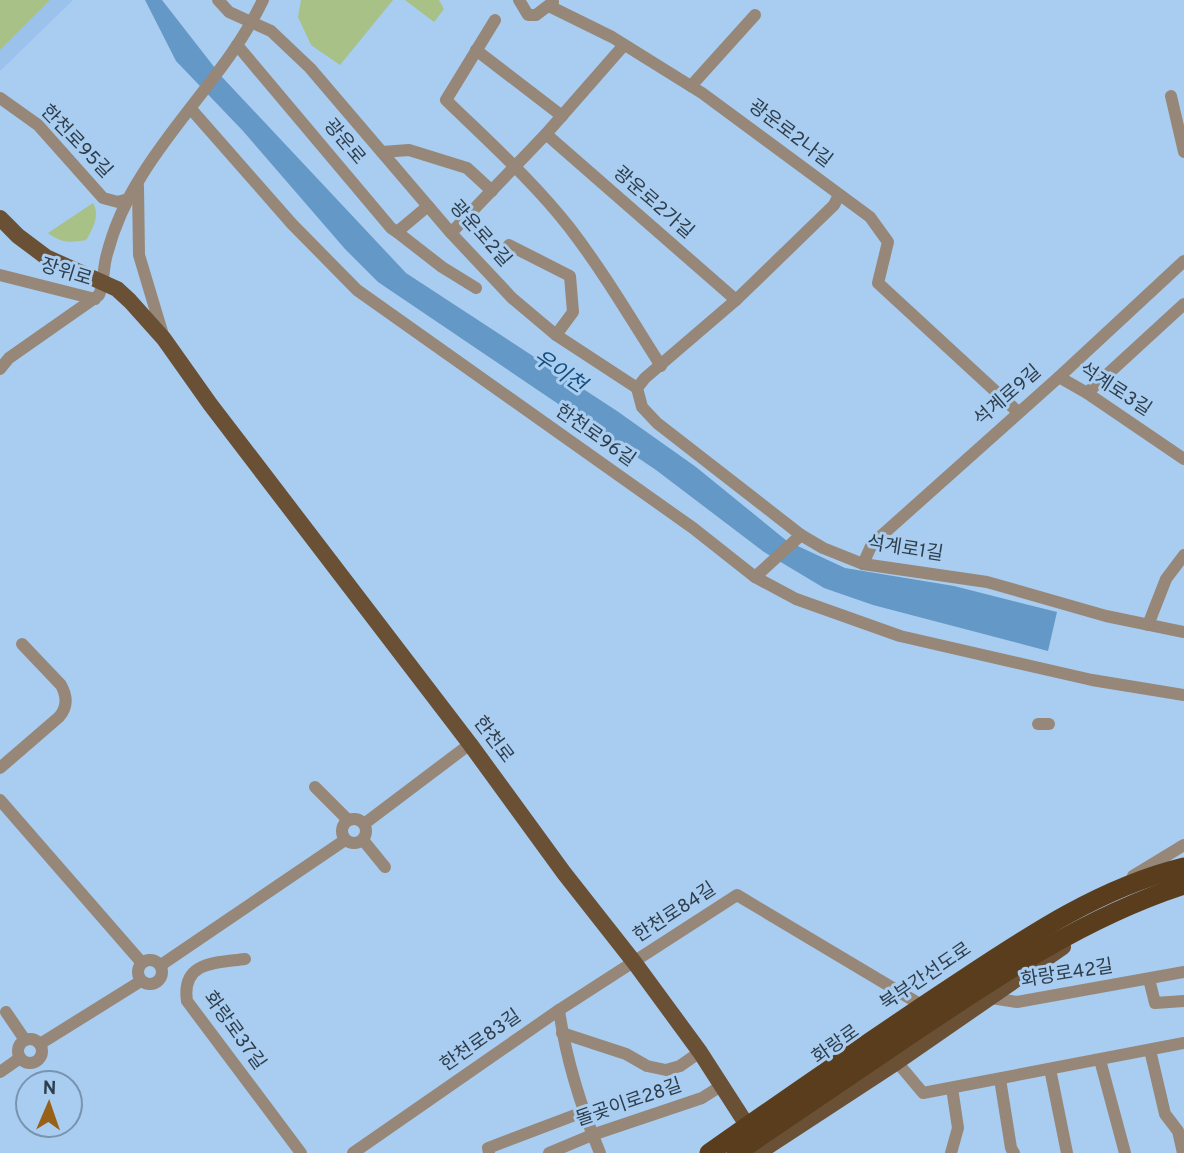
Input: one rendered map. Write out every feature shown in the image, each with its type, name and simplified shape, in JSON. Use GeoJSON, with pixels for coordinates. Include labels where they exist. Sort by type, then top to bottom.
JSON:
{"type":"FeatureCollection","features":[{"type":"Feature","properties":{"kind":"highway","name":"북부간선도로"},"geometry":{"type":"LineString","coordinates":[[709,1153],[847,1056],[1029,936],[1073,910],[1135,882],[1184,870]]}},
{"type":"Feature","properties":{"kind":"highway","name":"북부간선도로"},"geometry":{"type":"LineString","coordinates":[[736,1153],[1024,961],[1080,927],[1157,894],[1184,887]]}},
{"type":"Feature","properties":{"kind":"main road","name":"한천로"},"geometry":{"type":"LineString","coordinates":[[0,218],[46,257],[117,289],[164,339],[210,404],[634,962],[700,1052],[762,1152]]}},
{"type":"Feature","properties":{"kind":"main road","name":"화랑로"},"geometry":{"type":"LineString","coordinates":[[717,1153],[1050,928],[1184,860]]}},
{"type":"Feature","properties":{"kind":"main road"},"geometry":{"type":"LineString","coordinates":[[762,1152],[991,998],[1113,912],[1184,870]]}},
{"type":"Feature","properties":{"kind":"street","name":"광운로2길"},"geometry":{"type":"LineString","coordinates":[[218,0],[229,12],[271,31],[310,68],[451,233],[512,298],[556,335],[637,388]]}},
{"type":"Feature","properties":{"kind":"street"},"geometry":{"type":"LineString","coordinates":[[95,299],[101,290],[112,238],[128,199],[155,156],[235,48],[263,0]]}},
{"type":"Feature","properties":{"kind":"street"},"geometry":{"type":"LineString","coordinates":[[519,0],[528,15],[536,15],[552,3]]}},
{"type":"Feature","properties":{"kind":"street","name":"광운로2나길"},"geometry":{"type":"LineString","coordinates":[[552,3],[691,86],[839,195],[834,205],[736,300],[637,388]]}},
{"type":"Feature","properties":{"kind":"street"},"geometry":{"type":"LineString","coordinates":[[691,86],[755,15]]}},
{"type":"Feature","properties":{"kind":"street"},"geometry":{"type":"LineString","coordinates":[[495,20],[446,100],[514,167],[567,225],[600,268],[661,366]]}},
{"type":"Feature","properties":{"kind":"street"},"geometry":{"type":"LineString","coordinates":[[451,233],[546,134],[624,45]]}},
{"type":"Feature","properties":{"kind":"street","name":"광운로"},"geometry":{"type":"LineString","coordinates":[[235,48],[397,232],[442,267],[476,288]]}},
{"type":"Feature","properties":{"kind":"street"},"geometry":{"type":"LineString","coordinates":[[477,50],[562,116]]}},
{"type":"Feature","properties":{"kind":"street"},"geometry":{"type":"LineString","coordinates":[[1171,96],[1184,152]]}},
{"type":"Feature","properties":{"kind":"street","name":"한천로95길"},"geometry":{"type":"LineString","coordinates":[[0,98],[38,125],[103,198],[117,202],[128,199]]}},
{"type":"Feature","properties":{"kind":"street","name":"한천로96길"},"geometry":{"type":"LineString","coordinates":[[194,105],[292,224],[357,290],[757,575],[796,599],[853,625],[1092,680],[1184,695]]}},
{"type":"Feature","properties":{"kind":"street","name":"광운로2가길"},"geometry":{"type":"LineString","coordinates":[[546,134],[736,300]]}},
{"type":"Feature","properties":{"kind":"street","name":"광운로2길"},"geometry":{"type":"LineString","coordinates":[[382,152],[409,150],[467,169],[492,191]]}},
{"type":"Feature","properties":{"kind":"street"},"geometry":{"type":"LineString","coordinates":[[138,182],[139,255],[164,339]]}},
{"type":"Feature","properties":{"kind":"street"},"geometry":{"type":"LineString","coordinates":[[839,195],[870,217],[888,242],[878,283],[1018,412]]}},
{"type":"Feature","properties":{"kind":"street"},"geometry":{"type":"LineString","coordinates":[[397,232],[428,206]]}},
{"type":"Feature","properties":{"kind":"street","name":"광운로2길"},"geometry":{"type":"LineString","coordinates":[[509,245],[570,276],[573,312],[556,335]]}},
{"type":"Feature","properties":{"kind":"street","name":"석계로9길"},"geometry":{"type":"LineString","coordinates":[[863,564],[872,544],[1184,261]]}},
{"type":"Feature","properties":{"kind":"street","name":"장위로"},"geometry":{"type":"LineString","coordinates":[[0,275],[95,299]]}},
{"type":"Feature","properties":{"kind":"street","name":"장위로"},"geometry":{"type":"LineString","coordinates":[[0,369],[9,358],[95,299]]}},
{"type":"Feature","properties":{"kind":"street"},"geometry":{"type":"LineString","coordinates":[[1087,393],[1184,304]]}},
{"type":"Feature","properties":{"kind":"street","name":"석계로3길"},"geometry":{"type":"LineString","coordinates":[[1059,377],[1181,454]]}},
{"type":"Feature","properties":{"kind":"street","name":"석계로1길"},"geometry":{"type":"LineString","coordinates":[[637,388],[642,407],[657,422],[797,539],[863,564],[987,582],[1106,615],[1184,632]]}},
{"type":"Feature","properties":{"kind":"street"},"geometry":{"type":"LineString","coordinates":[[757,575],[797,539]]}},
{"type":"Feature","properties":{"kind":"street"},"geometry":{"type":"LineString","coordinates":[[1148,625],[1166,579],[1183,559]]}},
{"type":"Feature","properties":{"kind":"street"},"geometry":{"type":"LineString","coordinates":[[0,768],[59,717],[66,705],[61,685],[22,644]]}},
{"type":"Feature","properties":{"kind":"street"},"geometry":{"type":"LineString","coordinates":[[364,824],[470,744]]}},
{"type":"Feature","properties":{"kind":"street"},"geometry":{"type":"LineString","coordinates":[[315,787],[348,820]]}},
{"type":"Feature","properties":{"kind":"street"},"geometry":{"type":"LineString","coordinates":[[0,800],[142,963]]}},
{"type":"Feature","properties":{"kind":"street"},"geometry":{"type":"LineString","coordinates":[[357,819],[364,824],[366,832],[363,840],[355,844],[345,840],[341,829],[348,820],[357,819]]}},
{"type":"Feature","properties":{"kind":"street"},"geometry":{"type":"LineString","coordinates":[[161,965],[345,840]]}},
{"type":"Feature","properties":{"kind":"street"},"geometry":{"type":"LineString","coordinates":[[363,840],[385,867]]}},
{"type":"Feature","properties":{"kind":"street","name":"화랑로"},"geometry":{"type":"LineString","coordinates":[[1050,928],[1184,845]]}},
{"type":"Feature","properties":{"kind":"street"},"geometry":{"type":"LineString","coordinates":[[1074,939],[1125,912],[1184,887]]}},
{"type":"Feature","properties":{"kind":"street","name":"한천로84길"},"geometry":{"type":"LineString","coordinates":[[634,962],[737,895],[928,1008]]}},
{"type":"Feature","properties":{"kind":"street","name":"화랑로37길"},"geometry":{"type":"LineString","coordinates":[[245,959],[205,965],[197,970],[188,979],[185,989],[187,1001],[301,1153]]}},
{"type":"Feature","properties":{"kind":"street"},"geometry":{"type":"LineString","coordinates":[[154,960],[161,965],[163,973],[160,981],[152,985],[141,981],[138,974],[142,963],[154,960]]}},
{"type":"Feature","properties":{"kind":"street","name":"한천로83길"},"geometry":{"type":"LineString","coordinates":[[353,1153],[559,1010],[634,962]]}},
{"type":"Feature","properties":{"kind":"street","name":"화랑로42길"},"geometry":{"type":"LineString","coordinates":[[991,998],[1017,1002],[1184,972]]}},
{"type":"Feature","properties":{"kind":"street"},"geometry":{"type":"LineString","coordinates":[[1149,979],[1155,1003],[1184,1001]]}},
{"type":"Feature","properties":{"kind":"street"},"geometry":{"type":"LineString","coordinates":[[40,1044],[141,981]]}},
{"type":"Feature","properties":{"kind":"street"},"geometry":{"type":"LineString","coordinates":[[928,1008],[950,1026]]}},
{"type":"Feature","properties":{"kind":"street"},"geometry":{"type":"LineString","coordinates":[[559,1010],[562,1033],[583,1112],[600,1153]]}},
{"type":"Feature","properties":{"kind":"street"},"geometry":{"type":"LineString","coordinates":[[6,1012],[25,1040]]}},
{"type":"Feature","properties":{"kind":"street"},"geometry":{"type":"LineString","coordinates":[[562,1033],[625,1054],[647,1066],[666,1070],[680,1066],[700,1052]]}},
{"type":"Feature","properties":{"kind":"street"},"geometry":{"type":"LineString","coordinates":[[33,1039],[40,1044],[42,1056],[36,1062],[28,1063],[20,1058],[18,1049],[25,1040],[33,1039]]}},
{"type":"Feature","properties":{"kind":"street"},"geometry":{"type":"LineString","coordinates":[[897,1062],[923,1093],[1184,1043]]}},
{"type":"Feature","properties":{"kind":"street"},"geometry":{"type":"LineString","coordinates":[[1150,1050],[1165,1114],[1178,1131],[1183,1153]]}},
{"type":"Feature","properties":{"kind":"street"},"geometry":{"type":"LineString","coordinates":[[0,1072],[20,1058]]}},
{"type":"Feature","properties":{"kind":"street"},"geometry":{"type":"LineString","coordinates":[[1100,1060],[1125,1153]]}},
{"type":"Feature","properties":{"kind":"street"},"geometry":{"type":"LineString","coordinates":[[1050,1069],[1067,1153]]}},
{"type":"Feature","properties":{"kind":"street"},"geometry":{"type":"LineString","coordinates":[[1000,1079],[1014,1153]]}},
{"type":"Feature","properties":{"kind":"street","name":"돌곶이로28길"},"geometry":{"type":"LineString","coordinates":[[549,1153],[592,1135],[702,1098],[720,1086]]}},
{"type":"Feature","properties":{"kind":"street"},"geometry":{"type":"LineString","coordinates":[[951,1153],[958,1128],[952,1088]]}},
{"type":"Feature","properties":{"kind":"street","name":"돌곶이로28길"},"geometry":{"type":"LineString","coordinates":[[489,1153],[488,1148],[583,1112]]}},
{"type":"Feature","properties":{"kind":"shaded area"},"geometry":{"type":"Polygon","coordinates":[[[0,0],[73,0],[0,71],[0,0]]]}},
{"type":"Feature","properties":{"kind":"shaded area"},"geometry":{"type":"Polygon","coordinates":[[[145,0],[162,0],[222,77],[406,273],[617,411],[696,467],[787,541],[845,568],[954,586],[1057,612],[1048,651],[873,605],[824,588],[764,552],[656,470],[378,282],[345,249],[243,131],[176,61],[145,0]]]}},
{"type":"Feature","properties":{"kind":"green space"},"geometry":{"type":"Polygon","coordinates":[[[0,0],[50,0],[0,50],[0,0]]]}},
{"type":"Feature","properties":{"kind":"green space"},"geometry":{"type":"Polygon","coordinates":[[[301,0],[393,0],[340,65],[311,45],[298,17],[301,0]]]}},
{"type":"Feature","properties":{"kind":"green space"},"geometry":{"type":"Polygon","coordinates":[[[405,0],[439,0],[444,9],[434,22],[405,0]]]}},
{"type":"Feature","properties":{"kind":"green space"},"geometry":{"type":"Polygon","coordinates":[[[93,203],[96,217],[86,240],[66,241],[48,233],[93,203]]]}},
{"type":"Feature","properties":{"kind":"water label","name":"우이천"},"geometry":{"type":"Point","coordinates":[559,372]}}]}
